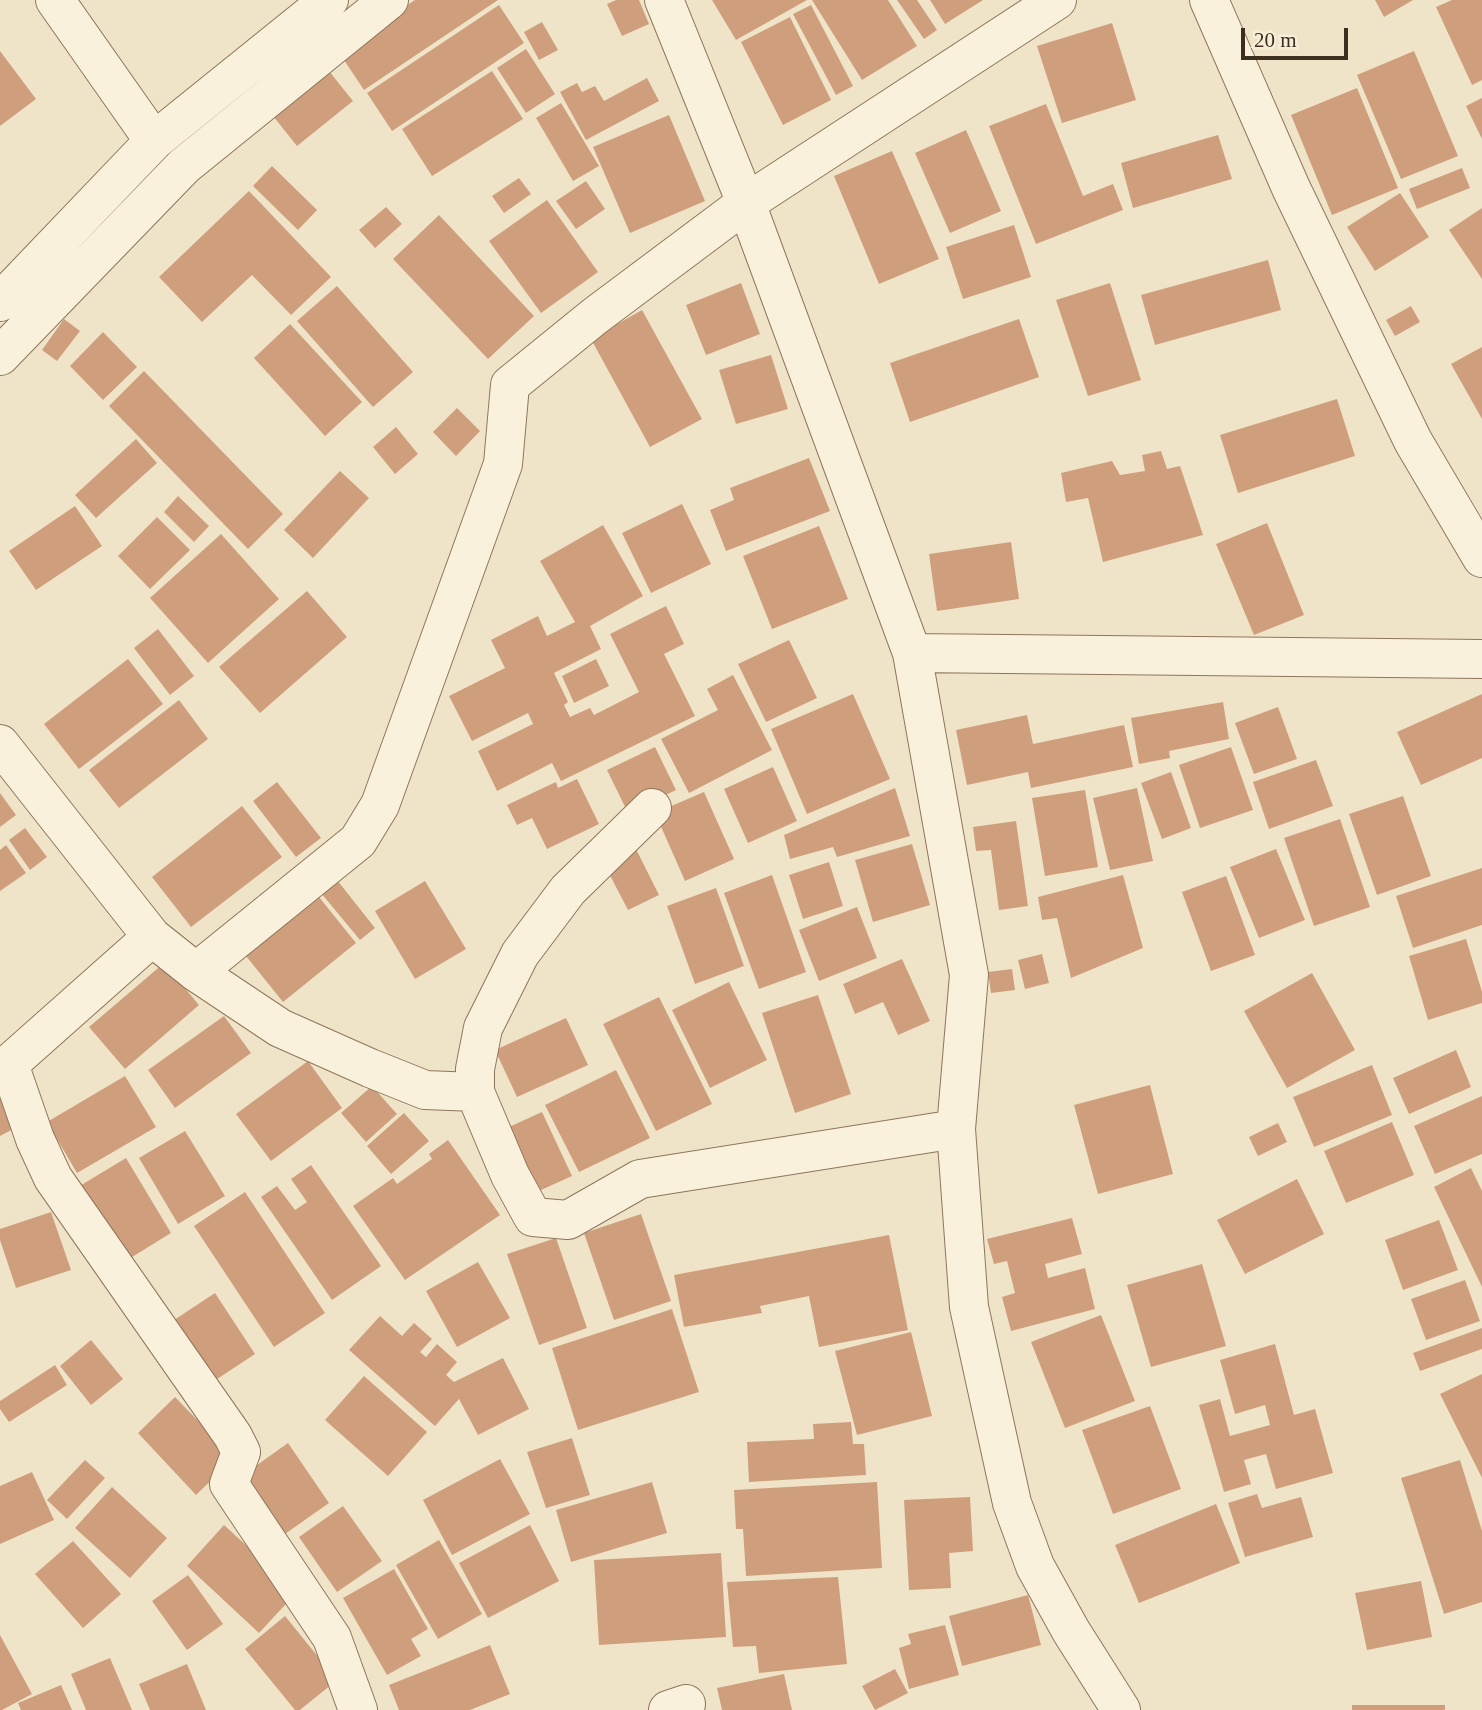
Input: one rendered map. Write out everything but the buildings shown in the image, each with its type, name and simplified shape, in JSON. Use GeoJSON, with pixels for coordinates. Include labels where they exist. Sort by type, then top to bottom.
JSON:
{"type":"FeatureCollection","features":[{"type":"Feature","properties":{"kind":"street"},"geometry":{"type":"LineString","coordinates":[[55,0],[154,141]]}},
{"type":"Feature","properties":{"kind":"street"},"geometry":{"type":"LineString","coordinates":[[0,302],[154,141],[329,0]]}},
{"type":"Feature","properties":{"kind":"street"},"geometry":{"type":"LineString","coordinates":[[0,356],[184,166],[388,0]]}},
{"type":"Feature","properties":{"kind":"street"},"geometry":{"type":"LineString","coordinates":[[664,0],[746,203],[912,653],[969,975],[956,1129],[969,1307],[1012,1503],[1035,1566],[1071,1631],[1121,1710]]}},
{"type":"Feature","properties":{"kind":"street"},"geometry":{"type":"LineString","coordinates":[[195,972],[358,841],[380,805],[503,464],[510,385],[595,316],[746,203],[1057,0]]}},
{"type":"Feature","properties":{"kind":"street"},"geometry":{"type":"LineString","coordinates":[[1209,0],[1291,188],[1413,441],[1481,555]]}},
{"type":"Feature","properties":{"kind":"street"},"geometry":{"type":"LineString","coordinates":[[912,653],[1482,659]]}},
{"type":"Feature","properties":{"kind":"street"},"geometry":{"type":"LineString","coordinates":[[0,744],[152,937],[195,972],[279,1028],[370,1068],[425,1090],[475,1092]]}},
{"type":"Feature","properties":{"kind":"street"},"geometry":{"type":"LineString","coordinates":[[652,808],[568,890],[520,954],[483,1028],[475,1069],[475,1092],[510,1175],[533,1217],[568,1220],[640,1179],[956,1129]]}},
{"type":"Feature","properties":{"kind":"street"},"geometry":{"type":"LineString","coordinates":[[152,937],[9,1064],[34,1139],[53,1178],[233,1436],[241,1452],[229,1484],[332,1638],[358,1710]]}}]}
